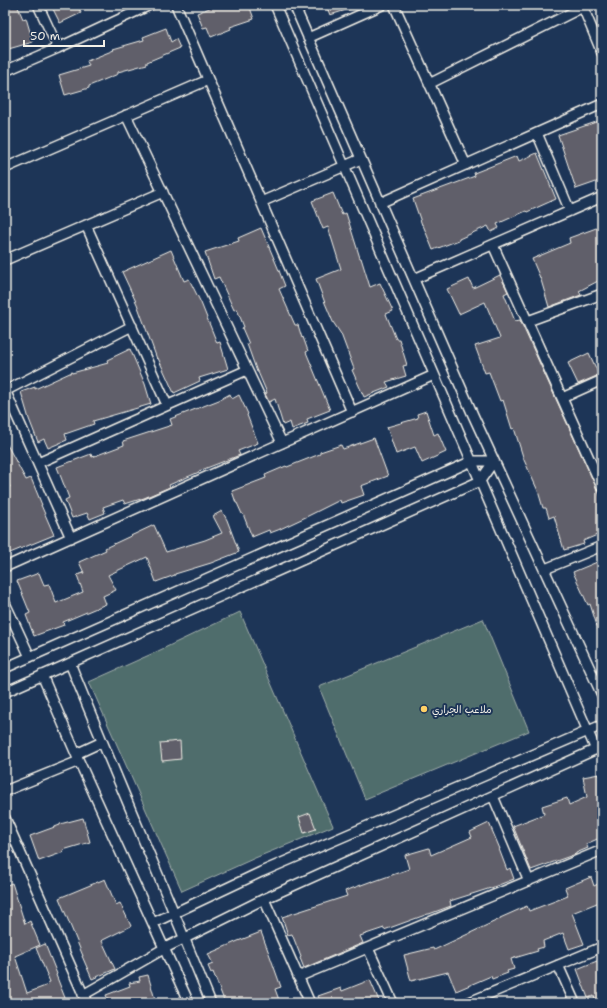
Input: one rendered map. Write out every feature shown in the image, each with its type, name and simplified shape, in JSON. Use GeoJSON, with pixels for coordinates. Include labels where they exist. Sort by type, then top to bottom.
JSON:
{"type":"FeatureCollection","features":[{"type":"Feature","properties":{"kind":"street"},"geometry":{"type":"LineString","coordinates":[[38,5],[58,48]]}},
{"type":"Feature","properties":{"kind":"street"},"geometry":{"type":"LineString","coordinates":[[5,71],[150,5]]}},
{"type":"Feature","properties":{"kind":"street"},"geometry":{"type":"LineString","coordinates":[[176,5],[352,412]]}},
{"type":"Feature","properties":{"kind":"street"},"geometry":{"type":"LineString","coordinates":[[5,818],[85,999],[165,948],[185,938],[264,900],[599,748],[588,731],[275,5]]}},
{"type":"Feature","properties":{"kind":"street"},"geometry":{"type":"LineString","coordinates":[[294,5],[473,415],[602,695]]}},
{"type":"Feature","properties":{"kind":"street"},"geometry":{"type":"LineString","coordinates":[[308,38],[382,5]]}},
{"type":"Feature","properties":{"kind":"street"},"geometry":{"type":"LineString","coordinates":[[394,5],[466,165]]}},
{"type":"Feature","properties":{"kind":"street"},"geometry":{"type":"LineString","coordinates":[[429,84],[583,6],[602,53]]}},
{"type":"Feature","properties":{"kind":"street"},"geometry":{"type":"LineString","coordinates":[[5,168],[208,80]]}},
{"type":"Feature","properties":{"kind":"street"},"geometry":{"type":"LineString","coordinates":[[380,203],[602,104]]}},
{"type":"Feature","properties":{"kind":"street"},"geometry":{"type":"LineString","coordinates":[[126,115],[282,443]]}},
{"type":"Feature","properties":{"kind":"street"},"geometry":{"type":"LineString","coordinates":[[537,133],[570,211]]}},
{"type":"Feature","properties":{"kind":"street"},"geometry":{"type":"LineString","coordinates":[[261,202],[361,159]]}},
{"type":"Feature","properties":{"kind":"street"},"geometry":{"type":"LineString","coordinates":[[5,260],[163,192]]}},
{"type":"Feature","properties":{"kind":"street"},"geometry":{"type":"LineString","coordinates":[[414,279],[602,197]]}},
{"type":"Feature","properties":{"kind":"street"},"geometry":{"type":"LineString","coordinates":[[86,225],[167,405]]}},
{"type":"Feature","properties":{"kind":"street"},"geometry":{"type":"LineString","coordinates":[[493,245],[602,487]]}},
{"type":"Feature","properties":{"kind":"street"},"geometry":{"type":"LineString","coordinates":[[528,321],[602,294]]}},
{"type":"Feature","properties":{"kind":"street"},"geometry":{"type":"LineString","coordinates":[[71,538],[5,390],[132,326]]}},
{"type":"Feature","properties":{"kind":"street"},"geometry":{"type":"LineString","coordinates":[[38,463],[247,370]]}},
{"type":"Feature","properties":{"kind":"street"},"geometry":{"type":"LineString","coordinates":[[5,568],[434,375]]}},
{"type":"Feature","properties":{"kind":"street"},"geometry":{"type":"LineString","coordinates":[[562,398],[602,380]]}},
{"type":"Feature","properties":{"kind":"street"},"geometry":{"type":"LineString","coordinates":[[5,668],[472,462],[494,461]]}},
{"type":"Feature","properties":{"kind":"street"},"geometry":{"type":"LineString","coordinates":[[5,692],[480,481],[494,461]]}},
{"type":"Feature","properties":{"kind":"street"},"geometry":{"type":"LineString","coordinates":[[545,569],[602,546]]}},
{"type":"Feature","properties":{"kind":"street"},"geometry":{"type":"LineString","coordinates":[[5,603],[30,657]]}},
{"type":"Feature","properties":{"kind":"street"},"geometry":{"type":"LineString","coordinates":[[70,663],[175,913],[211,1003]]}},
{"type":"Feature","properties":{"kind":"street"},"geometry":{"type":"LineString","coordinates":[[42,675],[189,1003]]}},
{"type":"Feature","properties":{"kind":"street"},"geometry":{"type":"LineString","coordinates":[[153,923],[261,872],[602,725]]}},
{"type":"Feature","properties":{"kind":"street"},"geometry":{"type":"LineString","coordinates":[[5,791],[78,757],[102,742]]}},
{"type":"Feature","properties":{"kind":"street"},"geometry":{"type":"LineString","coordinates":[[493,796],[529,881]]}},
{"type":"Feature","properties":{"kind":"street"},"geometry":{"type":"LineString","coordinates":[[298,977],[602,850]]}},
{"type":"Feature","properties":{"kind":"street"},"geometry":{"type":"LineString","coordinates":[[264,900],[310,1003]]}},
{"type":"Feature","properties":{"kind":"street"},"geometry":{"type":"LineString","coordinates":[[467,1003],[602,947]]}},
{"type":"Feature","properties":{"kind":"street"},"geometry":{"type":"LineString","coordinates":[[368,948],[393,1003]]}},
{"type":"Feature","properties":{"kind":"street"},"geometry":{"type":"LineString","coordinates":[[558,965],[575,1003]]}},
{"type":"Feature","properties":{"kind":"green space"},"geometry":{"type":"Polygon","coordinates":[[[240,612],[333,826],[255,858],[182,891],[89,682],[240,612]]]}},
{"type":"Feature","properties":{"kind":"green space","name":"ملاعب الجراري"},"geometry":{"type":"Polygon","coordinates":[[[483,619],[529,731],[365,799],[319,687],[483,619]]]}},
{"type":"Feature","properties":{"kind":"building"},"geometry":{"type":"Polygon","coordinates":[[[5,5],[17,5],[23,19],[26,18],[33,42],[5,50],[5,5]]]}},
{"type":"Feature","properties":{"kind":"building"},"geometry":{"type":"Polygon","coordinates":[[[51,5],[77,5],[81,13],[60,23],[51,5]]]}},
{"type":"Feature","properties":{"kind":"building"},"geometry":{"type":"Polygon","coordinates":[[[217,5],[249,5],[254,19],[230,27],[231,29],[211,37],[207,27],[203,28],[197,13],[217,5]]]}},
{"type":"Feature","properties":{"kind":"building"},"geometry":{"type":"Polygon","coordinates":[[[326,5],[356,5],[356,7],[330,15],[326,5]]]}},
{"type":"Feature","properties":{"kind":"building"},"geometry":{"type":"Polygon","coordinates":[[[166,28],[171,42],[176,39],[180,48],[147,62],[147,64],[118,72],[118,74],[89,86],[89,88],[65,95],[59,75],[89,66],[87,61],[114,50],[113,49],[144,40],[143,37],[166,28]]]}},
{"type":"Feature","properties":{"kind":"building"},"geometry":{"type":"Polygon","coordinates":[[[602,120],[602,180],[576,189],[558,135],[602,120]]]}},
{"type":"Feature","properties":{"kind":"building"},"geometry":{"type":"Polygon","coordinates":[[[537,153],[556,199],[497,224],[499,228],[491,232],[488,226],[459,240],[433,250],[413,199],[475,176],[474,173],[517,156],[519,161],[537,153]]]}},
{"type":"Feature","properties":{"kind":"building"},"geometry":{"type":"Polygon","coordinates":[[[333,193],[342,215],[346,213],[370,287],[380,283],[393,311],[386,314],[396,339],[399,339],[407,365],[403,366],[406,376],[386,382],[389,387],[364,397],[352,370],[354,369],[341,334],[333,322],[316,279],[341,269],[328,227],[323,229],[312,201],[333,193]]]}},
{"type":"Feature","properties":{"kind":"building"},"geometry":{"type":"Polygon","coordinates":[[[599,227],[602,234],[602,279],[579,291],[581,295],[549,307],[541,280],[532,259],[570,243],[569,238],[599,227]]]}},
{"type":"Feature","properties":{"kind":"building"},"geometry":{"type":"Polygon","coordinates":[[[261,228],[285,286],[279,289],[295,325],[298,325],[308,351],[306,352],[330,410],[307,419],[308,423],[292,429],[290,422],[283,425],[275,399],[269,402],[265,394],[267,393],[257,372],[247,344],[249,344],[242,328],[244,327],[237,309],[234,310],[219,277],[214,279],[205,252],[239,241],[238,238],[261,228]]]}},
{"type":"Feature","properties":{"kind":"building"},"geometry":{"type":"Polygon","coordinates":[[[171,250],[184,281],[189,279],[201,303],[217,343],[220,342],[228,369],[199,378],[200,381],[174,393],[158,358],[157,359],[137,304],[122,272],[171,250]]]}},
{"type":"Feature","properties":{"kind":"building"},"geometry":{"type":"Polygon","coordinates":[[[500,275],[508,292],[504,294],[515,321],[520,320],[602,500],[602,533],[583,541],[584,544],[564,550],[554,516],[549,518],[546,508],[543,508],[538,491],[524,460],[514,428],[512,429],[503,400],[500,401],[489,372],[485,373],[475,346],[500,338],[485,302],[459,314],[447,289],[469,279],[473,288],[500,275]]]}},
{"type":"Feature","properties":{"kind":"building"},"geometry":{"type":"Polygon","coordinates":[[[130,349],[145,384],[151,404],[93,421],[94,424],[65,434],[67,440],[48,448],[44,439],[38,442],[21,392],[35,387],[35,389],[72,372],[108,363],[107,360],[130,349]]]}},
{"type":"Feature","properties":{"kind":"building"},"geometry":{"type":"Polygon","coordinates":[[[589,353],[599,375],[578,384],[568,363],[589,353]]]}},
{"type":"Feature","properties":{"kind":"building"},"geometry":{"type":"Polygon","coordinates":[[[230,394],[232,399],[239,395],[248,414],[247,415],[258,443],[238,451],[240,455],[199,471],[169,485],[170,487],[144,498],[125,504],[123,500],[103,507],[105,513],[90,519],[87,513],[72,518],[65,500],[69,498],[57,467],[91,454],[92,457],[124,445],[123,441],[172,425],[170,419],[219,400],[230,394]]]}},
{"type":"Feature","properties":{"kind":"building"},"geometry":{"type":"Polygon","coordinates":[[[426,411],[434,435],[438,433],[446,452],[422,463],[415,447],[396,454],[387,427],[418,418],[417,414],[426,411]]]}},
{"type":"Feature","properties":{"kind":"building"},"geometry":{"type":"Polygon","coordinates":[[[374,438],[388,476],[361,486],[364,495],[341,503],[340,500],[278,530],[270,533],[269,530],[252,537],[232,491],[266,478],[265,475],[320,454],[320,452],[341,445],[343,449],[374,438]]]}},
{"type":"Feature","properties":{"kind":"building"},"geometry":{"type":"Polygon","coordinates":[[[5,441],[26,480],[31,478],[54,535],[5,555],[5,489],[10,487],[5,477],[5,441]]]}},
{"type":"Feature","properties":{"kind":"building"},"geometry":{"type":"Polygon","coordinates":[[[222,511],[239,552],[156,582],[147,557],[108,575],[116,590],[103,596],[106,604],[63,622],[64,625],[34,636],[26,615],[30,613],[17,581],[39,573],[44,585],[49,584],[56,603],[83,592],[77,575],[84,573],[79,562],[154,525],[166,552],[205,540],[222,533],[213,516],[222,511]]]}},
{"type":"Feature","properties":{"kind":"building"},"geometry":{"type":"Polygon","coordinates":[[[602,560],[602,635],[600,635],[590,604],[588,605],[573,572],[602,560]]]}},
{"type":"Feature","properties":{"kind":"building"},"geometry":{"type":"Polygon","coordinates":[[[180,741],[181,759],[162,761],[160,743],[180,741]]]}},
{"type":"Feature","properties":{"kind":"building"},"geometry":{"type":"Polygon","coordinates":[[[599,774],[600,777],[602,777],[602,837],[586,844],[588,848],[576,854],[531,870],[513,826],[544,814],[542,806],[567,798],[569,805],[587,797],[583,777],[599,774]]]}},
{"type":"Feature","properties":{"kind":"building"},"geometry":{"type":"Polygon","coordinates":[[[310,813],[316,829],[304,833],[299,817],[310,813]]]}},
{"type":"Feature","properties":{"kind":"building"},"geometry":{"type":"Polygon","coordinates":[[[83,818],[90,842],[63,850],[64,852],[39,861],[30,836],[60,824],[83,818]]]}},
{"type":"Feature","properties":{"kind":"building"},"geometry":{"type":"Polygon","coordinates":[[[489,823],[507,870],[510,868],[514,879],[450,901],[451,906],[384,930],[384,928],[360,936],[363,943],[304,968],[292,934],[288,935],[282,917],[347,896],[345,891],[409,869],[405,855],[429,848],[431,855],[472,837],[470,832],[489,823]]]}},
{"type":"Feature","properties":{"kind":"building"},"geometry":{"type":"Polygon","coordinates":[[[591,877],[594,886],[598,884],[602,894],[602,901],[572,913],[584,944],[569,949],[563,933],[543,941],[544,947],[537,949],[538,951],[511,959],[514,969],[507,971],[508,973],[492,979],[491,976],[456,991],[448,972],[411,981],[404,955],[433,948],[434,950],[527,906],[529,911],[568,896],[565,888],[591,877]]]}},
{"type":"Feature","properties":{"kind":"building"},"geometry":{"type":"Polygon","coordinates":[[[105,879],[116,905],[120,903],[131,926],[102,941],[115,969],[92,979],[59,898],[105,879]]]}},
{"type":"Feature","properties":{"kind":"building"},"geometry":{"type":"Polygon","coordinates":[[[12,883],[25,924],[30,921],[40,945],[15,956],[27,993],[48,985],[47,983],[50,982],[36,948],[45,944],[67,1003],[9,1003],[5,990],[5,886],[12,883]]]}},
{"type":"Feature","properties":{"kind":"building"},"geometry":{"type":"Polygon","coordinates":[[[261,932],[281,987],[275,989],[279,1000],[270,1003],[225,1003],[213,972],[211,973],[208,966],[213,964],[208,954],[261,932]]]}},
{"type":"Feature","properties":{"kind":"building"},"geometry":{"type":"Polygon","coordinates":[[[602,959],[602,1003],[596,1003],[594,996],[588,998],[577,969],[602,959]]]}},
{"type":"Feature","properties":{"kind":"building"},"geometry":{"type":"Polygon","coordinates":[[[148,975],[156,1003],[109,1003],[106,995],[130,986],[129,983],[140,981],[139,977],[148,975]]]}},
{"type":"Feature","properties":{"kind":"building"},"geometry":{"type":"Polygon","coordinates":[[[370,980],[380,1003],[321,1003],[318,996],[341,988],[342,991],[370,980]]]}},
{"type":"Feature","properties":{"kind":"place","name":"ملاعب الجراري"},"geometry":{"type":"Point","coordinates":[424,709]}}]}
